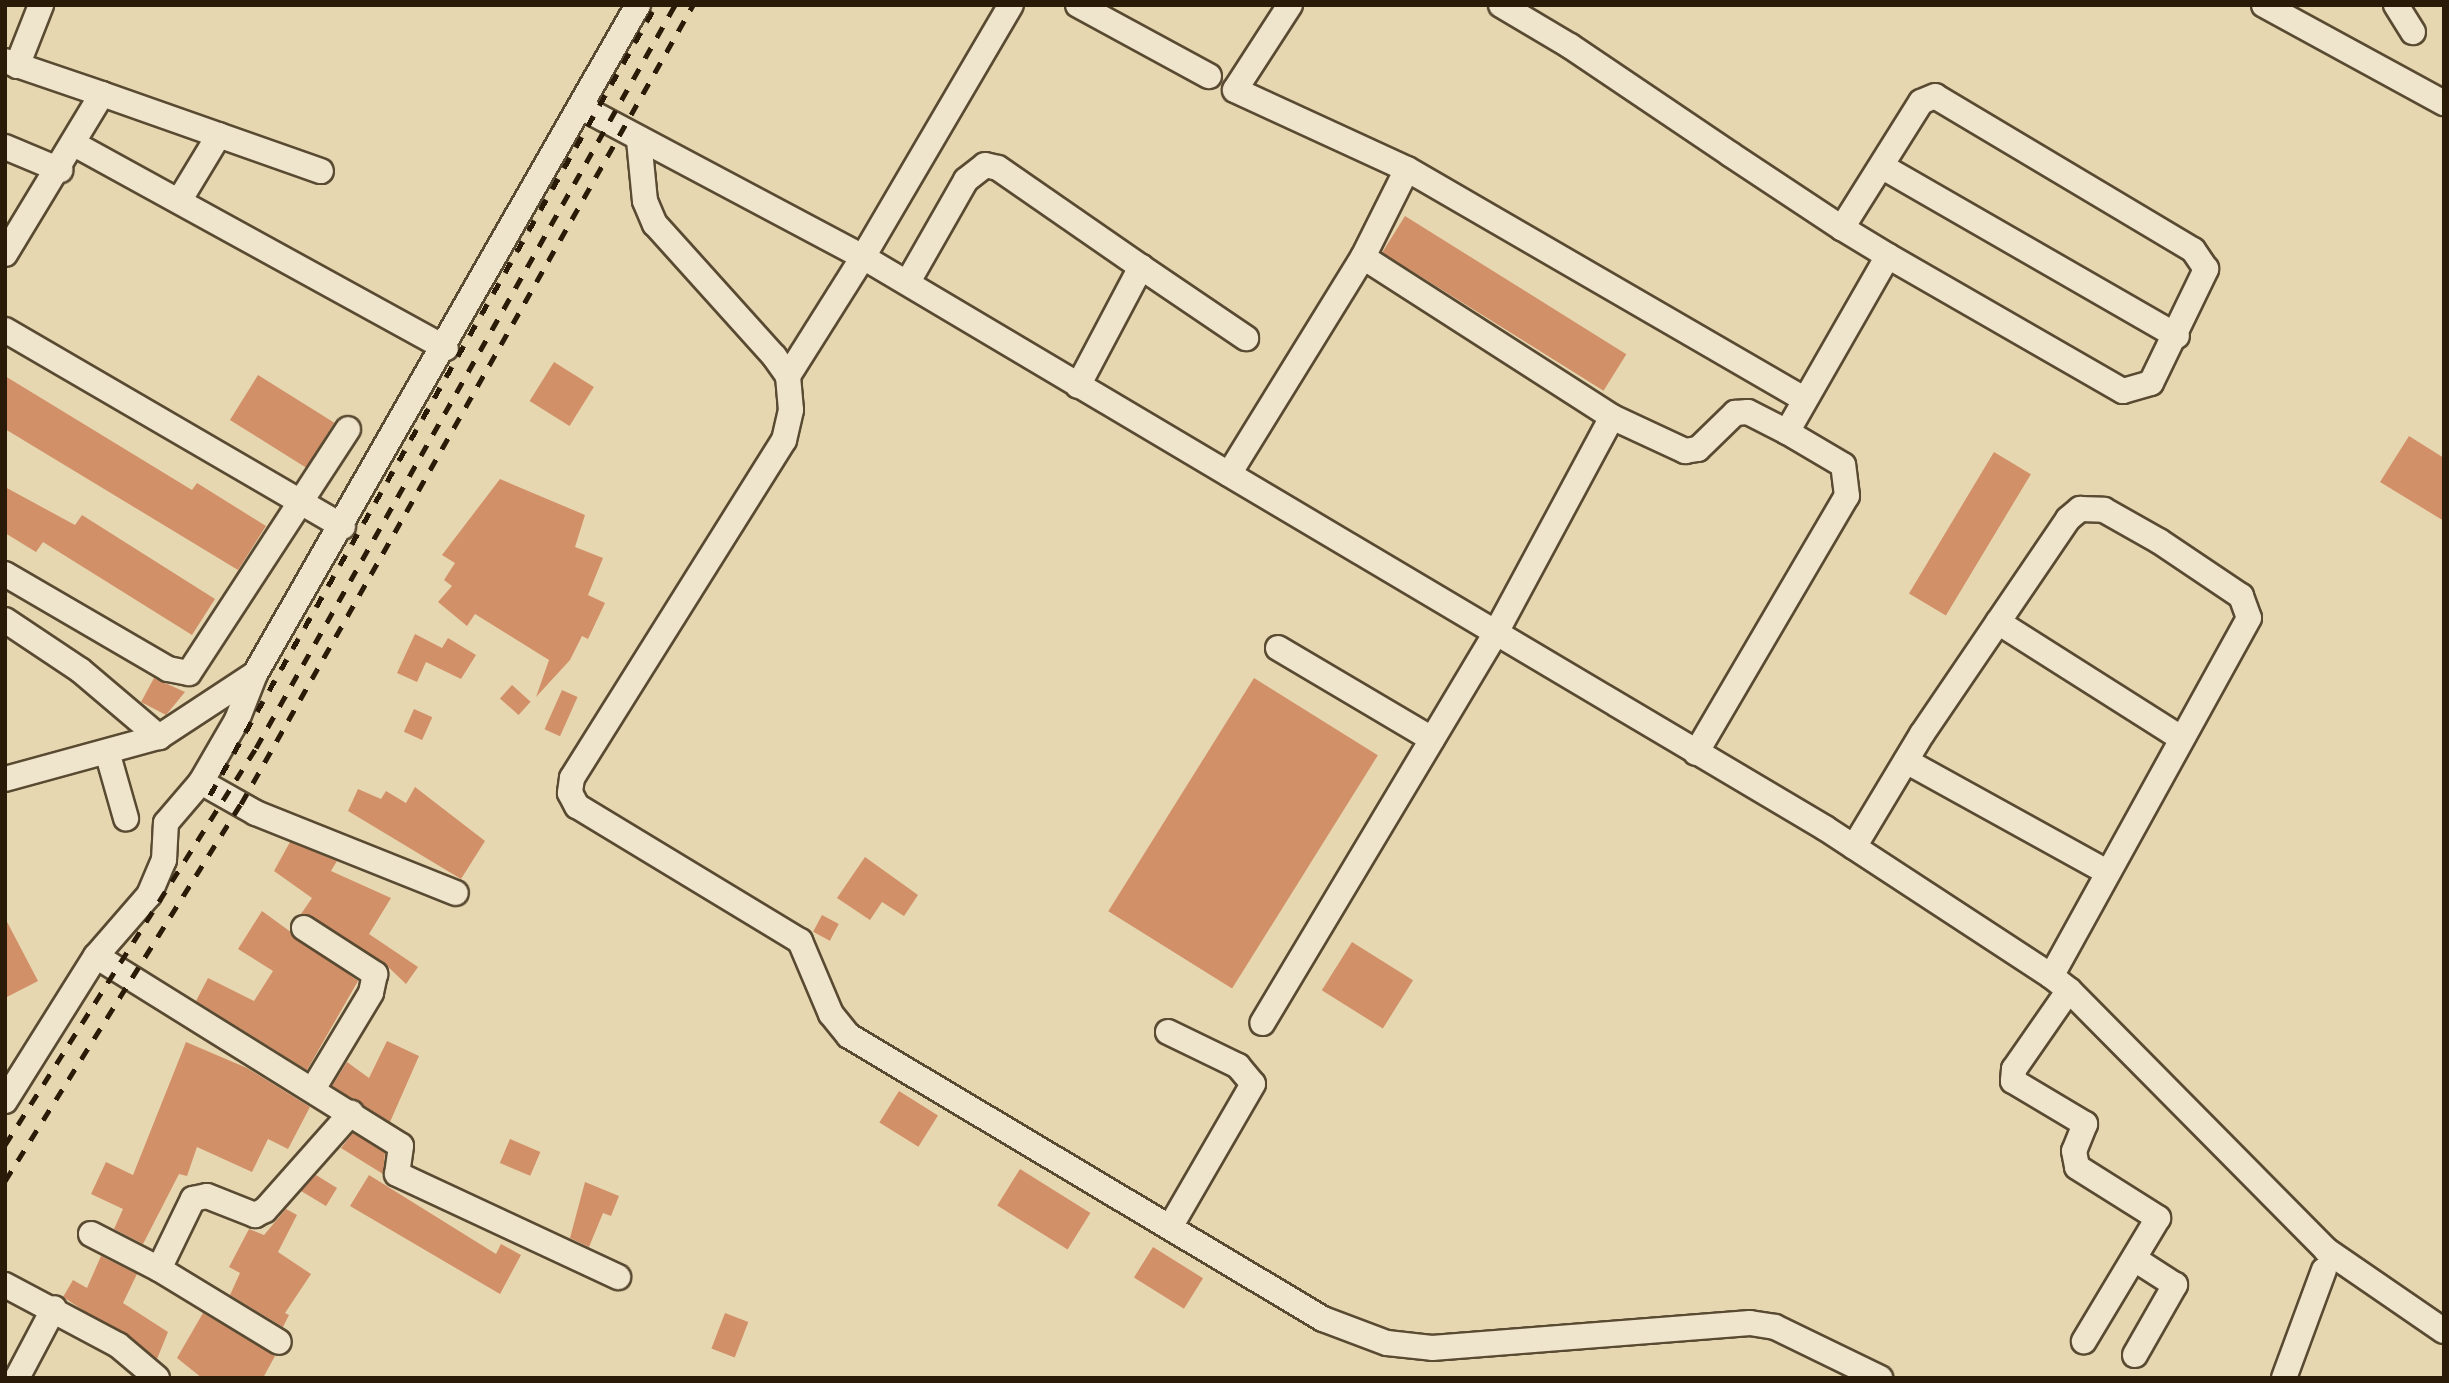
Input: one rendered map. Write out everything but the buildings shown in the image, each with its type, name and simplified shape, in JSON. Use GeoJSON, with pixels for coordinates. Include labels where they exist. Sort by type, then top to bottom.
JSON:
{"type":"FeatureCollection","features":[{"type":"Feature","properties":{"kind":"street"},"geometry":{"type":"LineString","coordinates":[[41,5],[11,64],[321,171]]}},
{"type":"Feature","properties":{"kind":"street"},"geometry":{"type":"LineString","coordinates":[[5,1101],[96,956],[149,895],[164,860],[166,823],[201,782],[237,720],[255,674],[446,348],[638,5]]}},
{"type":"Feature","properties":{"kind":"street"},"geometry":{"type":"LineString","coordinates":[[788,376],[863,257],[1011,5]]}},
{"type":"Feature","properties":{"kind":"street"},"geometry":{"type":"LineString","coordinates":[[1078,5],[1209,76]]}},
{"type":"Feature","properties":{"kind":"street"},"geometry":{"type":"LineString","coordinates":[[1290,5],[1235,90],[1406,169],[1805,400]]}},
{"type":"Feature","properties":{"kind":"street"},"geometry":{"type":"LineString","coordinates":[[1501,5],[1842,228],[2123,391],[2151,383],[2204,282],[2206,269],[2193,250],[1944,98],[1920,102],[1883,167],[1842,228]]}},
{"type":"Feature","properties":{"kind":"street"},"geometry":{"type":"LineString","coordinates":[[2263,5],[2444,103]]}},
{"type":"Feature","properties":{"kind":"street"},"geometry":{"type":"LineString","coordinates":[[2396,5],[2413,32]]}},
{"type":"Feature","properties":{"kind":"street"},"geometry":{"type":"LineString","coordinates":[[5,254],[76,145],[102,94]]}},
{"type":"Feature","properties":{"kind":"street"},"geometry":{"type":"LineString","coordinates":[[581,107],[639,141],[909,280],[1078,386],[1229,474],[1494,636],[1854,847],[2060,984],[2326,1250],[2444,1331]]}},
{"type":"Feature","properties":{"kind":"street"},"geometry":{"type":"LineString","coordinates":[[179,201],[219,135]]}},
{"type":"Feature","properties":{"kind":"street"},"geometry":{"type":"LineString","coordinates":[[639,141],[645,201],[655,224],[788,376],[791,410],[784,440],[583,759],[570,793],[577,806],[800,941],[831,1014],[849,1036],[1172,1224],[1323,1319],[1387,1343],[1432,1349],[1750,1323],[1775,1327],[1880,1378]]}},
{"type":"Feature","properties":{"kind":"street"},"geometry":{"type":"LineString","coordinates":[[76,145],[446,348]]}},
{"type":"Feature","properties":{"kind":"street"},"geometry":{"type":"LineString","coordinates":[[5,147],[60,170]]}},
{"type":"Feature","properties":{"kind":"street"},"geometry":{"type":"LineString","coordinates":[[909,280],[966,180],[985,166],[998,168],[1246,338]]}},
{"type":"Feature","properties":{"kind":"street"},"geometry":{"type":"LineString","coordinates":[[1883,167],[2177,336]]}},
{"type":"Feature","properties":{"kind":"street"},"geometry":{"type":"LineString","coordinates":[[1229,474],[1363,257],[1406,169]]}},
{"type":"Feature","properties":{"kind":"street"},"geometry":{"type":"LineString","coordinates":[[1787,432],[1888,256]]}},
{"type":"Feature","properties":{"kind":"street"},"geometry":{"type":"LineString","coordinates":[[1363,257],[1612,417],[1685,451],[1698,449],[1735,412],[1748,412],[1843,465],[1850,485],[1696,753]]}},
{"type":"Feature","properties":{"kind":"street"},"geometry":{"type":"LineString","coordinates":[[1078,386],[1141,267]]}},
{"type":"Feature","properties":{"kind":"street"},"geometry":{"type":"LineString","coordinates":[[5,330],[343,527]]}},
{"type":"Feature","properties":{"kind":"street"},"geometry":{"type":"LineString","coordinates":[[1262,1023],[1494,636],[1612,417]]}},
{"type":"Feature","properties":{"kind":"street"},"geometry":{"type":"LineString","coordinates":[[5,573],[168,669],[189,673],[348,429]]}},
{"type":"Feature","properties":{"kind":"street"},"geometry":{"type":"LineString","coordinates":[[1854,847],[1906,761],[1998,622],[2080,509],[2105,510],[2159,541],[2248,606],[2243,631],[2105,871],[2060,984],[2011,1076],[2085,1124],[2074,1151],[2077,1167],[2157,1215],[2136,1260],[2084,1341]]}},
{"type":"Feature","properties":{"kind":"street"},"geometry":{"type":"LineString","coordinates":[[5,620],[80,670],[159,737]]}},
{"type":"Feature","properties":{"kind":"street"},"geometry":{"type":"LineString","coordinates":[[1998,622],[2181,738]]}},
{"type":"Feature","properties":{"kind":"street"},"geometry":{"type":"LineString","coordinates":[[1278,648],[1433,739]]}},
{"type":"Feature","properties":{"kind":"street"},"geometry":{"type":"LineString","coordinates":[[5,779],[108,755],[159,737],[255,674]]}},
{"type":"Feature","properties":{"kind":"street"},"geometry":{"type":"LineString","coordinates":[[108,755],[126,818]]}},
{"type":"Feature","properties":{"kind":"street"},"geometry":{"type":"LineString","coordinates":[[1906,761],[2105,871]]}},
{"type":"Feature","properties":{"kind":"street"},"geometry":{"type":"LineString","coordinates":[[201,782],[256,813],[456,893]]}},
{"type":"Feature","properties":{"kind":"street"},"geometry":{"type":"LineString","coordinates":[[304,928],[375,974],[372,993],[313,1089]]}},
{"type":"Feature","properties":{"kind":"street"},"geometry":{"type":"LineString","coordinates":[[96,956],[183,1015],[313,1089],[401,1146],[397,1174],[618,1277]]}},
{"type":"Feature","properties":{"kind":"street"},"geometry":{"type":"LineString","coordinates":[[1168,1032],[1238,1066],[1253,1084],[1172,1224]]}},
{"type":"Feature","properties":{"kind":"street"},"geometry":{"type":"LineString","coordinates":[[159,1269],[194,1199],[207,1196],[255,1215],[265,1210],[351,1113]]}},
{"type":"Feature","properties":{"kind":"street"},"geometry":{"type":"LineString","coordinates":[[91,1234],[159,1269],[279,1342]]}},
{"type":"Feature","properties":{"kind":"street"},"geometry":{"type":"LineString","coordinates":[[2135,1355],[2175,1285],[2136,1260]]}},
{"type":"Feature","properties":{"kind":"street"},"geometry":{"type":"LineString","coordinates":[[2284,1378],[2324,1270]]}},
{"type":"Feature","properties":{"kind":"street"},"geometry":{"type":"LineString","coordinates":[[5,1285],[54,1308],[118,1345],[157,1378]]}},
{"type":"Feature","properties":{"kind":"street"},"geometry":{"type":"LineString","coordinates":[[17,1378],[54,1308]]}},
{"type":"Feature","properties":{"kind":"railway"},"geometry":{"type":"LineString","coordinates":[[210,795],[656,5]]}},
{"type":"Feature","properties":{"kind":"railway"},"geometry":{"type":"LineString","coordinates":[[5,1145],[256,748],[675,5]]}},
{"type":"Feature","properties":{"kind":"railway"},"geometry":{"type":"LineString","coordinates":[[5,1181],[241,804],[693,5]]}}]}
